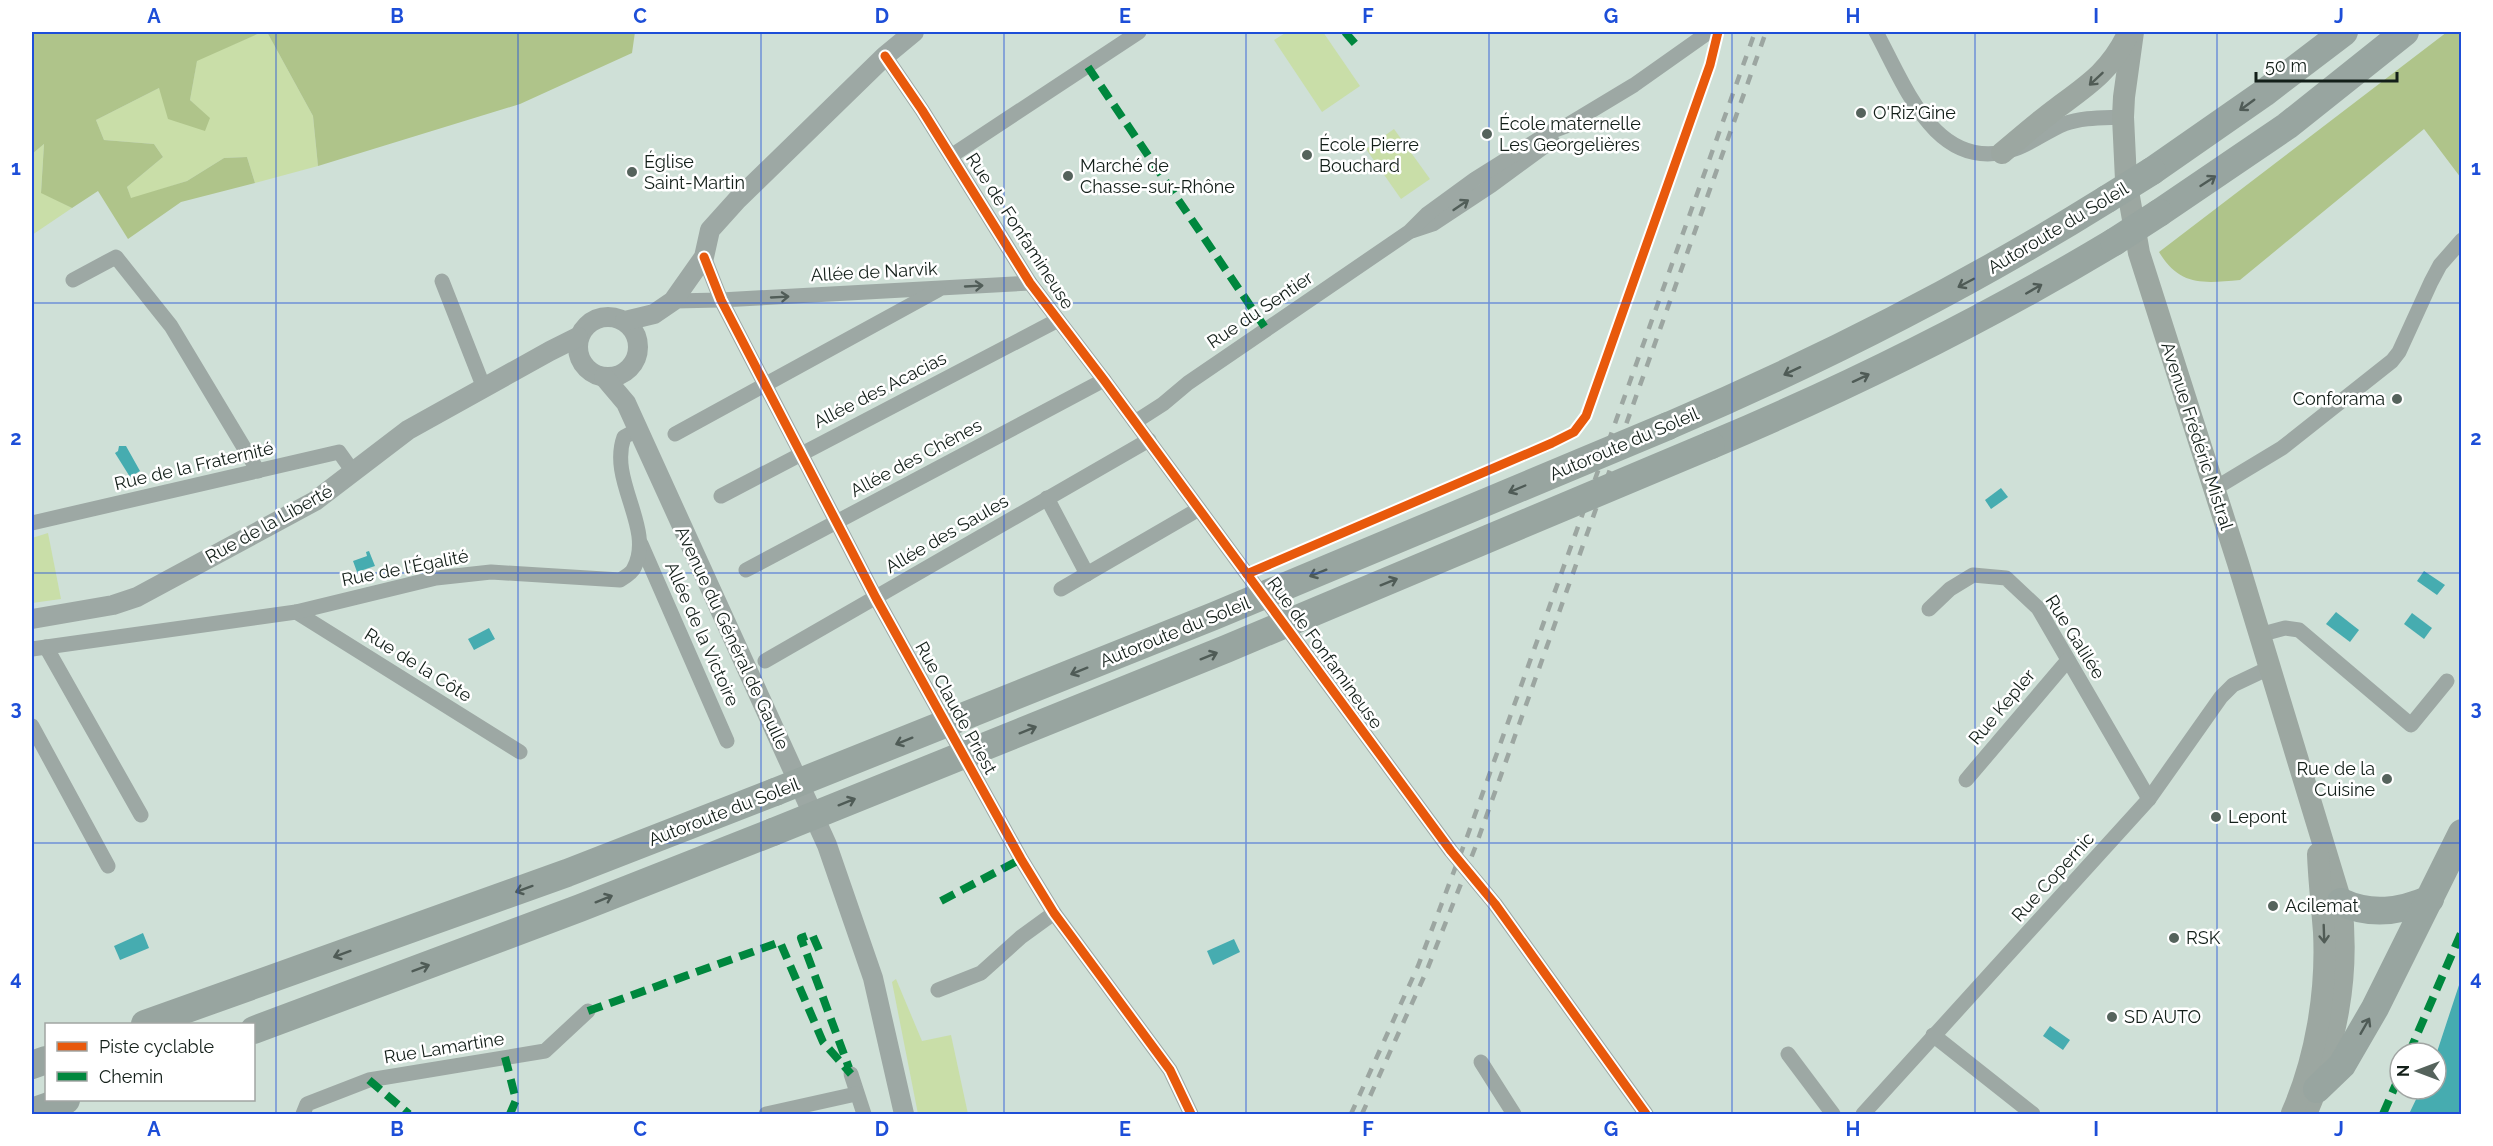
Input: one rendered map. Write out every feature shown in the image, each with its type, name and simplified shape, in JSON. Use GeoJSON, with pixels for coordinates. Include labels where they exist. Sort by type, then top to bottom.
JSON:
{"type":"FeatureCollection","features":[{"type":"Feature","properties":{"kind":"highway","name":"Autoroute du Soleil"},"geometry":{"type":"LineString","coordinates":[[148,1023],[567,873],[775,792],[1204,620],[1782,376],[1900,318],[2020,252],[2107,199],[2152,171],[2265,93],[2344,32]]}},
{"type":"Feature","properties":{"kind":"highway","name":"Autoroute du Soleil"},"geometry":{"type":"LineString","coordinates":[[255,1030],[580,908],[773,832],[1270,631],[1782,415],[1928,346],[2011,302],[2114,242],[2287,126],[2405,32]]}},
{"type":"Feature","properties":{"kind":"highway"},"geometry":{"type":"LineString","coordinates":[[2312,1102],[2346,1058],[2375,1008],[2462,833]]}},
{"type":"Feature","properties":{"kind":"highway"},"geometry":{"type":"LineString","coordinates":[[2341,902],[2365,910],[2388,911],[2408,908],[2430,899]]}},
{"type":"Feature","properties":{"kind":"highway"},"geometry":{"type":"LineString","coordinates":[[32,1112],[63,1101]]}},
{"type":"Feature","properties":{"kind":"main road"},"geometry":{"type":"LineString","coordinates":[[2002,153],[2055,109],[2090,85],[2111,63],[2131,32]]}},
{"type":"Feature","properties":{"kind":"main road","name":"Avenue Frédéric Mistral"},"geometry":{"type":"LineString","coordinates":[[2131,32],[2123,117],[2126,180],[2139,253],[2341,902],[2344,942],[2342,986],[2336,1030],[2328,1061],[2312,1102]]}},
{"type":"Feature","properties":{"kind":"main road","name":"Avenue Frédéric Mistral"},"geometry":{"type":"LineString","coordinates":[[2291,1114],[2312,1052],[2322,993],[2324,933],[2319,834]]}},
{"type":"Feature","properties":{"kind":"street"},"geometry":{"type":"LineString","coordinates":[[624,321],[654,314],[673,301],[704,257],[710,230],[737,200],[885,56],[914,32]]}},
{"type":"Feature","properties":{"kind":"street"},"geometry":{"type":"LineString","coordinates":[[951,156],[1139,32]]}},
{"type":"Feature","properties":{"kind":"street","name":"Rue du Sentier"},"geometry":{"type":"LineString","coordinates":[[1135,422],[1163,404],[1188,383],[1409,232],[1426,214],[1475,179],[1550,132],[1566,126],[1634,85],[1709,32]]}},
{"type":"Feature","properties":{"kind":"street"},"geometry":{"type":"LineString","coordinates":[[1876,32],[1925,121],[1950,143],[1970,152],[2002,153],[2071,122],[2123,117]]}},
{"type":"Feature","properties":{"kind":"street","name":"Rue de Fonfamineuse"},"geometry":{"type":"LineString","coordinates":[[885,56],[1030,283],[1149,440],[1451,851],[1530,951],[1646,1114]]}},
{"type":"Feature","properties":{"kind":"street"},"geometry":{"type":"LineString","coordinates":[[2214,489],[2282,448],[2392,361],[2440,265],[2462,240]]}},
{"type":"Feature","properties":{"kind":"street"},"geometry":{"type":"LineString","coordinates":[[73,280],[116,257],[171,326],[258,471]]}},
{"type":"Feature","properties":{"kind":"street","name":"Rue Claude Priest"},"geometry":{"type":"LineString","coordinates":[[704,257],[721,300],[876,598],[1021,859],[1054,913],[1170,1070],[1191,1114]]}},
{"type":"Feature","properties":{"kind":"street"},"geometry":{"type":"LineString","coordinates":[[442,281],[484,388]]}},
{"type":"Feature","properties":{"kind":"street","name":"Allée de Narvik"},"geometry":{"type":"LineString","coordinates":[[673,301],[1030,283]]}},
{"type":"Feature","properties":{"kind":"street"},"geometry":{"type":"LineString","coordinates":[[675,434],[943,288]]}},
{"type":"Feature","properties":{"kind":"street"},"geometry":{"type":"LineString","coordinates":[[639,340],[636,333],[624,321],[609,316],[594,320],[582,330],[579,338],[579,357],[591,373],[604,377],[612,378],[628,370],[635,360],[639,340],[654,314]]}},
{"type":"Feature","properties":{"kind":"street","name":"Allée des Acacias"},"geometry":{"type":"LineString","coordinates":[[721,496],[801,452],[1058,320]]}},
{"type":"Feature","properties":{"kind":"street","name":"Rue de la Liberté"},"geometry":{"type":"LineString","coordinates":[[32,619],[113,605],[137,597],[315,501],[408,430],[550,351],[579,338]]}},
{"type":"Feature","properties":{"kind":"street"},"geometry":{"type":"LineString","coordinates":[[550,351],[579,357]]}},
{"type":"Feature","properties":{"kind":"street","name":"Avenue du Général de Gaulle"},"geometry":{"type":"LineString","coordinates":[[626,403],[628,370]]}},
{"type":"Feature","properties":{"kind":"street","name":"Avenue du Général de Gaulle"},"geometry":{"type":"LineString","coordinates":[[604,377],[626,403],[827,845],[873,978],[904,1114]]}},
{"type":"Feature","properties":{"kind":"street","name":"Allée des Chênes"},"geometry":{"type":"LineString","coordinates":[[746,570],[1104,380]]}},
{"type":"Feature","properties":{"kind":"street"},"geometry":{"type":"LineString","coordinates":[[637,430],[624,437],[619,451],[622,479],[641,544]]}},
{"type":"Feature","properties":{"kind":"street","name":"Allée des Saules"},"geometry":{"type":"LineString","coordinates":[[765,661],[1149,440]]}},
{"type":"Feature","properties":{"kind":"street","name":"Rue de la Fraternité"},"geometry":{"type":"LineString","coordinates":[[32,523],[339,452],[354,472]]}},
{"type":"Feature","properties":{"kind":"street"},"geometry":{"type":"LineString","coordinates":[[1047,498],[1087,574]]}},
{"type":"Feature","properties":{"kind":"street"},"geometry":{"type":"LineString","coordinates":[[1061,589],[1199,509]]}},
{"type":"Feature","properties":{"kind":"street","name":"Rue de l'Égalité"},"geometry":{"type":"LineString","coordinates":[[39,648],[296,612],[436,578],[491,572],[620,580],[634,570],[641,544]]}},
{"type":"Feature","properties":{"kind":"street","name":"Allée de la Victoire"},"geometry":{"type":"LineString","coordinates":[[641,544],[727,741]]}},
{"type":"Feature","properties":{"kind":"street","name":"Rue Galilée"},"geometry":{"type":"LineString","coordinates":[[1929,609],[1950,589],[1973,574],[2006,578],[2038,608],[2149,799]]}},
{"type":"Feature","properties":{"kind":"street","name":"Rue de la Côte"},"geometry":{"type":"LineString","coordinates":[[296,612],[520,752]]}},
{"type":"Feature","properties":{"kind":"street"},"geometry":{"type":"LineString","coordinates":[[2259,635],[2286,628],[2299,630],[2411,724],[2447,681]]}},
{"type":"Feature","properties":{"kind":"street"},"geometry":{"type":"LineString","coordinates":[[39,648],[141,815]]}},
{"type":"Feature","properties":{"kind":"street","name":"Rue Kepler"},"geometry":{"type":"LineString","coordinates":[[1966,780],[2068,660]]}},
{"type":"Feature","properties":{"kind":"street","name":"Rue Copernic"},"geometry":{"type":"LineString","coordinates":[[1863,1114],[1933,1035],[1989,978],[2149,799],[2221,697],[2233,685],[2269,668]]}},
{"type":"Feature","properties":{"kind":"street"},"geometry":{"type":"LineString","coordinates":[[32,726],[108,866]]}},
{"type":"Feature","properties":{"kind":"street"},"geometry":{"type":"LineString","coordinates":[[938,990],[981,973],[1021,937],[1054,913]]}},
{"type":"Feature","properties":{"kind":"street","name":"Rue Lamartine"},"geometry":{"type":"LineString","coordinates":[[303,1114],[307,1104],[369,1080],[545,1051],[588,1011]]}},
{"type":"Feature","properties":{"kind":"street"},"geometry":{"type":"LineString","coordinates":[[1933,1035],[2032,1114]]}},
{"type":"Feature","properties":{"kind":"street"},"geometry":{"type":"LineString","coordinates":[[1788,1054],[1833,1114]]}},
{"type":"Feature","properties":{"kind":"street"},"geometry":{"type":"LineString","coordinates":[[1481,1062],[1514,1114]]}},
{"type":"Feature","properties":{"kind":"street"},"geometry":{"type":"LineString","coordinates":[[851,1074],[864,1114]]}},
{"type":"Feature","properties":{"kind":"street"},"geometry":{"type":"LineString","coordinates":[[766,1114],[856,1094]]}},
{"type":"Feature","properties":{"kind":"green space"},"geometry":{"type":"Polygon","coordinates":[[[32,32],[262,32],[197,61],[190,100],[210,118],[205,131],[168,119],[159,88],[96,120],[104,140],[154,144],[163,157],[127,187],[131,198],[187,181],[224,158],[247,157],[255,183],[181,202],[128,239],[98,191],[72,208],[41,193],[44,144],[32,154],[32,32]]]}},
{"type":"Feature","properties":{"kind":"green space"},"geometry":{"type":"Polygon","coordinates":[[[262,32],[267,32],[313,116],[318,166],[255,183],[247,157],[224,158],[187,181],[131,199],[127,187],[163,157],[154,144],[104,140],[96,120],[159,88],[209,118],[190,100],[197,60],[262,32]]]}},
{"type":"Feature","properties":{"kind":"green space"},"geometry":{"type":"Polygon","coordinates":[[[267,32],[635,32],[632,53],[520,104],[318,166],[313,116],[267,32]]]}},
{"type":"Feature","properties":{"kind":"green space"},"geometry":{"type":"Polygon","coordinates":[[[1287,32],[1323,32],[1360,86],[1322,112],[1274,40],[1287,32]]]}},
{"type":"Feature","properties":{"kind":"green space"},"geometry":{"type":"Polygon","coordinates":[[[2447,32],[2461,32],[2461,178],[2424,129],[2240,280],[2204,282],[2194,280],[2175,272],[2167,263],[2159,252],[2447,32]]]}},
{"type":"Feature","properties":{"kind":"green space"},"geometry":{"type":"Polygon","coordinates":[[[1394,129],[1430,179],[1401,199],[1366,149],[1394,129]]]}},
{"type":"Feature","properties":{"kind":"green space"},"geometry":{"type":"Polygon","coordinates":[[[44,144],[41,192],[72,208],[32,235],[32,154],[44,144]]]}},
{"type":"Feature","properties":{"kind":"green space"},"geometry":{"type":"Polygon","coordinates":[[[48,533],[61,599],[32,603],[32,538],[48,533]]]}},
{"type":"Feature","properties":{"kind":"green space"},"geometry":{"type":"Polygon","coordinates":[[[896,979],[922,1041],[951,1035],[968,1114],[918,1114],[892,982],[896,979]]]}},
{"type":"Feature","properties":{"kind":"water"},"geometry":{"type":"Polygon","coordinates":[[[119,446],[126,446],[140,471],[130,477],[115,453],[119,446]]]}},
{"type":"Feature","properties":{"kind":"water"},"geometry":{"type":"Polygon","coordinates":[[[2001,488],[2008,497],[1991,509],[1985,500],[2001,488]]]}},
{"type":"Feature","properties":{"kind":"water"},"geometry":{"type":"Polygon","coordinates":[[[369,551],[375,566],[357,572],[353,561],[367,556],[366,552],[369,551]]]}},
{"type":"Feature","properties":{"kind":"water"},"geometry":{"type":"Polygon","coordinates":[[[2424,571],[2445,585],[2437,595],[2417,581],[2424,571]]]}},
{"type":"Feature","properties":{"kind":"water"},"geometry":{"type":"Polygon","coordinates":[[[2336,612],[2359,630],[2350,642],[2326,624],[2336,612]]]}},
{"type":"Feature","properties":{"kind":"water"},"geometry":{"type":"Polygon","coordinates":[[[2412,613],[2432,628],[2424,639],[2404,624],[2412,613]]]}},
{"type":"Feature","properties":{"kind":"water"},"geometry":{"type":"Polygon","coordinates":[[[489,628],[495,639],[474,650],[468,639],[489,628]]]}},
{"type":"Feature","properties":{"kind":"water"},"geometry":{"type":"Polygon","coordinates":[[[143,933],[149,948],[120,960],[114,946],[143,933]]]}},
{"type":"Feature","properties":{"kind":"water"},"geometry":{"type":"Polygon","coordinates":[[[1234,939],[1240,952],[1213,965],[1207,951],[1234,939]]]}},
{"type":"Feature","properties":{"kind":"water"},"geometry":{"type":"Polygon","coordinates":[[[2461,979],[2461,1114],[2409,1114],[2415,1101],[2448,1101],[2448,1041],[2441,1041],[2461,979]]]}},
{"type":"Feature","properties":{"kind":"water"},"geometry":{"type":"Polygon","coordinates":[[[2050,1026],[2070,1040],[2063,1050],[2043,1036],[2050,1026]]]}},
{"type":"Feature","properties":{"kind":"railway"},"geometry":{"type":"LineString","coordinates":[[1351,1114],[1418,966],[1467,837],[1755,32]]}},
{"type":"Feature","properties":{"kind":"railway"},"geometry":{"type":"LineString","coordinates":[[1362,1114],[1427,970],[1475,848],[1766,32]]}},
{"type":"Feature","properties":{"kind":"marked path"},"geometry":{"type":"LineString","coordinates":[[1345,32],[1358,47]]}},
{"type":"Feature","properties":{"kind":"marked path"},"geometry":{"type":"LineString","coordinates":[[1088,67],[1266,329]]}},
{"type":"Feature","properties":{"kind":"marked path"},"geometry":{"type":"LineString","coordinates":[[941,901],[1021,859]]}},
{"type":"Feature","properties":{"kind":"marked path"},"geometry":{"type":"LineString","coordinates":[[2414,1041],[2462,931]]}},
{"type":"Feature","properties":{"kind":"marked path"},"geometry":{"type":"LineString","coordinates":[[819,950],[812,934],[801,938],[849,1068]]}},
{"type":"Feature","properties":{"kind":"marked path"},"geometry":{"type":"LineString","coordinates":[[588,1011],[780,942],[823,1042],[851,1074]]}},
{"type":"Feature","properties":{"kind":"marked path"},"geometry":{"type":"LineString","coordinates":[[505,1057],[516,1100],[510,1114]]}},
{"type":"Feature","properties":{"kind":"marked path"},"geometry":{"type":"LineString","coordinates":[[369,1080],[409,1114]]}},
{"type":"Feature","properties":{"kind":"marked path"},"geometry":{"type":"LineString","coordinates":[[2383,1114],[2389,1101]]}},
{"type":"Feature","properties":{"kind":"cycle path"},"geometry":{"type":"LineString","coordinates":[[1247,574],[1574,432],[1586,416],[1710,65],[1718,32]]}},
{"type":"Feature","properties":{"kind":"cycle path"},"geometry":{"type":"LineString","coordinates":[[885,56],[922,110],[1030,283],[1451,851],[1495,904],[1646,1114]]}},
{"type":"Feature","properties":{"kind":"cycle path"},"geometry":{"type":"LineString","coordinates":[[704,257],[721,300],[876,598],[1021,859],[1054,913],[1170,1070],[1191,1114]]}},
{"type":"Feature","properties":{"kind":"place","name":"O'Riz'Gine"},"geometry":{"type":"Point","coordinates":[1861,113]}},
{"type":"Feature","properties":{"kind":"place","name":"École maternelle Les Georgelières"},"geometry":{"type":"Point","coordinates":[1487,134]}},
{"type":"Feature","properties":{"kind":"place","name":"École Pierre Bouchard"},"geometry":{"type":"Point","coordinates":[1307,155]}},
{"type":"Feature","properties":{"kind":"place","name":"Église Saint-Martin"},"geometry":{"type":"Point","coordinates":[632,172]}},
{"type":"Feature","properties":{"kind":"place","name":"Marché de Chasse-sur-Rhône"},"geometry":{"type":"Point","coordinates":[1068,176]}},
{"type":"Feature","properties":{"kind":"place","name":"Conforama"},"geometry":{"type":"Point","coordinates":[2397,399]}},
{"type":"Feature","properties":{"kind":"place","name":"Rue de la Cuisine"},"geometry":{"type":"Point","coordinates":[2387,779]}},
{"type":"Feature","properties":{"kind":"place","name":"Lepont"},"geometry":{"type":"Point","coordinates":[2216,817]}},
{"type":"Feature","properties":{"kind":"place","name":"Acilemat"},"geometry":{"type":"Point","coordinates":[2273,906]}},
{"type":"Feature","properties":{"kind":"place","name":"RSK"},"geometry":{"type":"Point","coordinates":[2174,938]}},
{"type":"Feature","properties":{"kind":"place","name":"SD AUTO"},"geometry":{"type":"Point","coordinates":[2112,1017]}}]}
